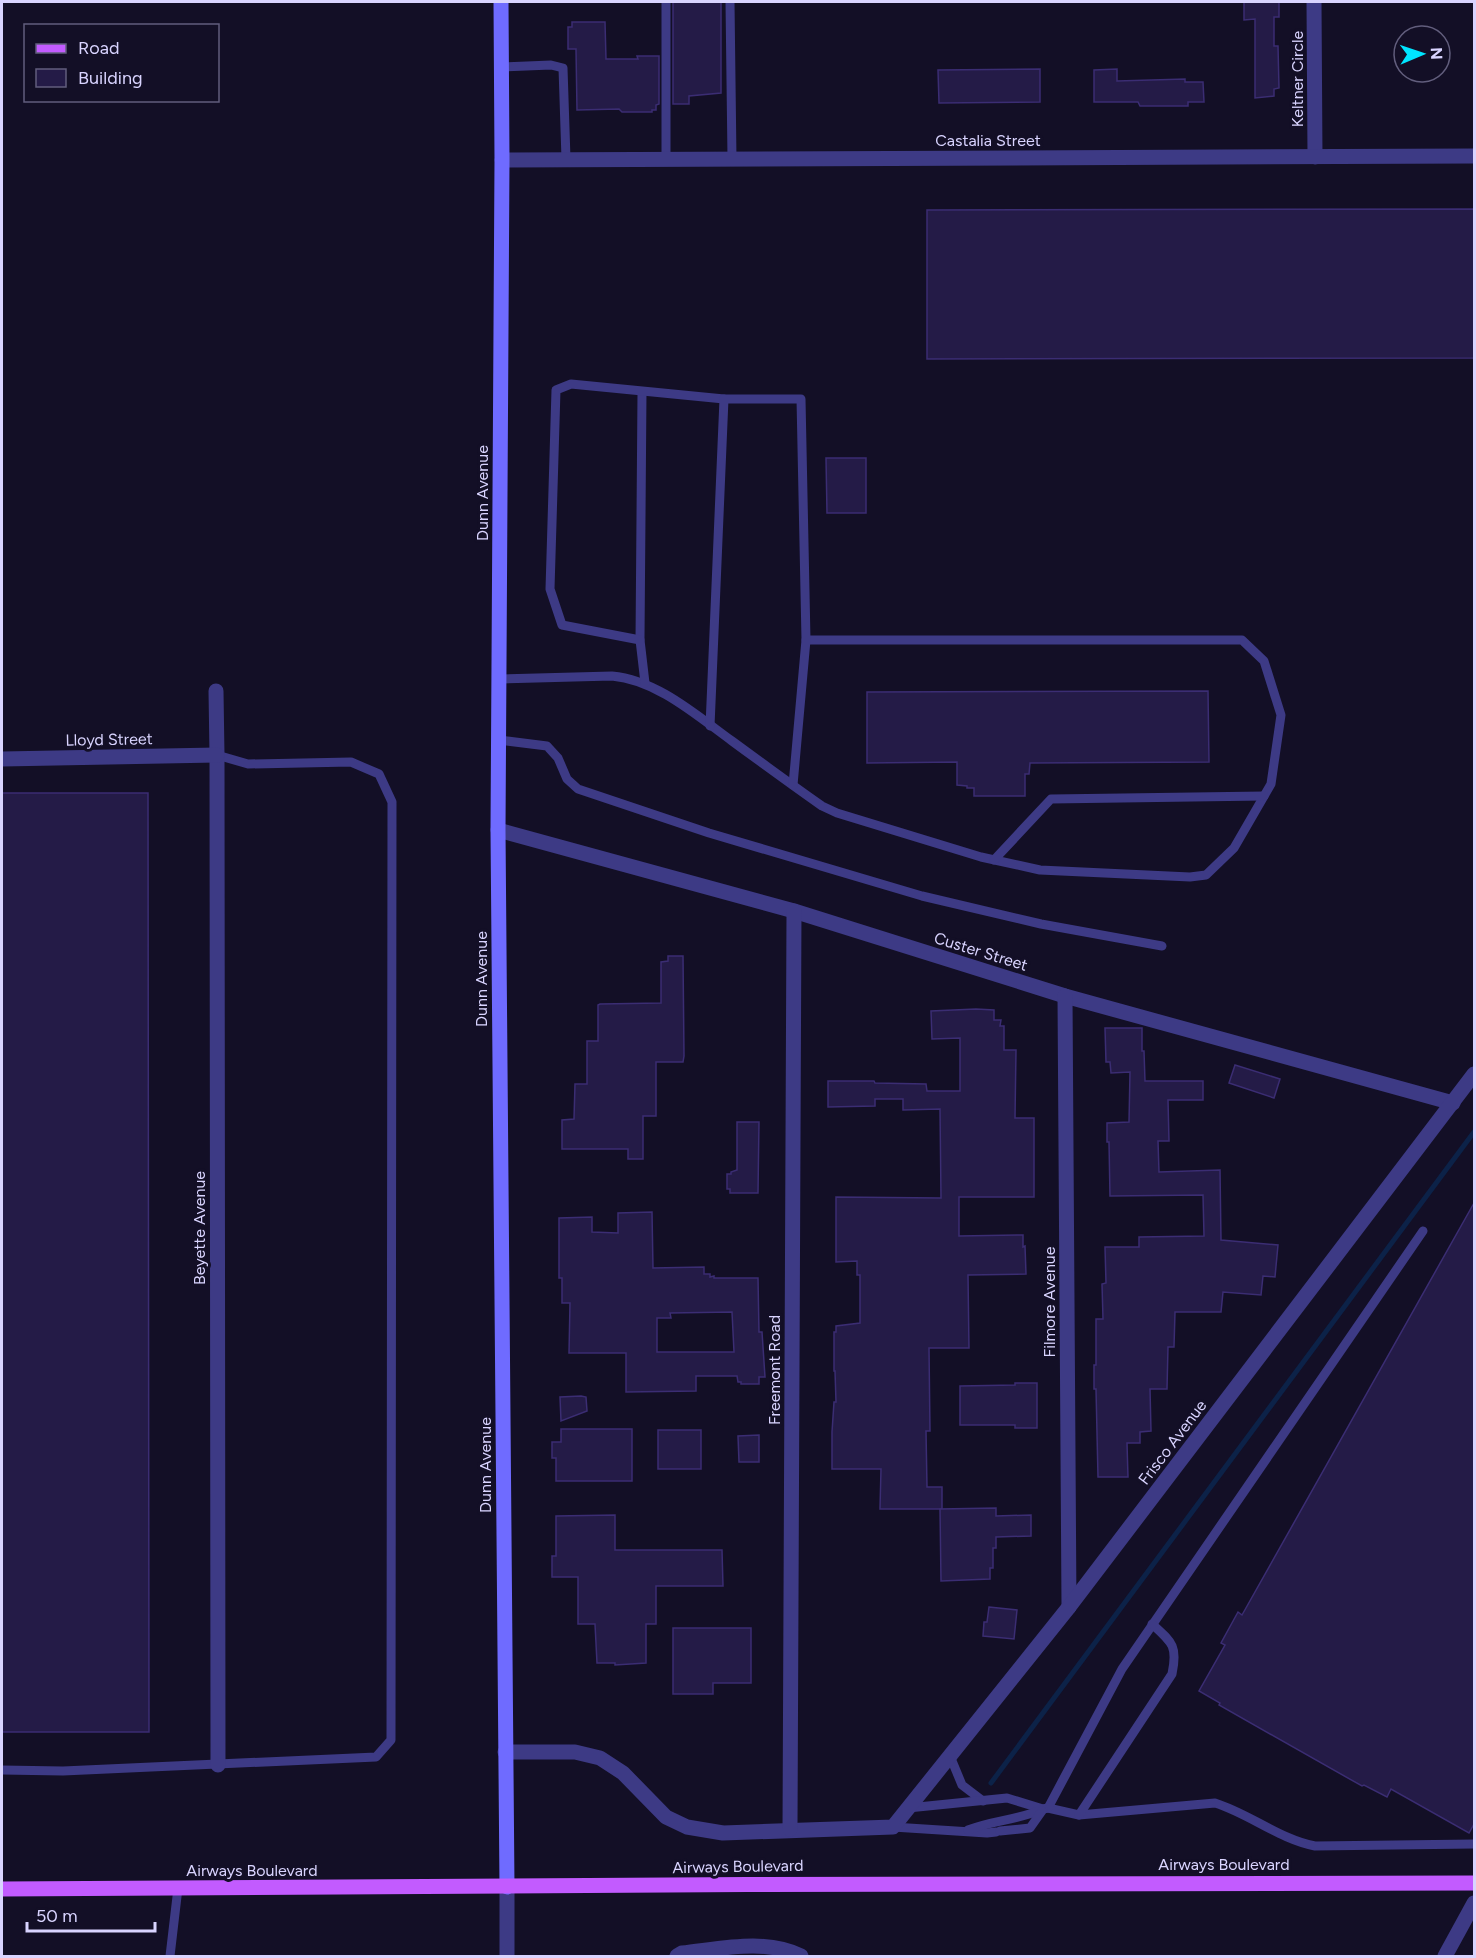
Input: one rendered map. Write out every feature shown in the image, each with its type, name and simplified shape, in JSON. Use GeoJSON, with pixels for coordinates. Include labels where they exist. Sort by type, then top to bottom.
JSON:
{"type":"FeatureCollection","features":[{"type":"Feature","properties":{"kind":"main road","name":"Dunn Avenue"},"geometry":{"type":"LineString","coordinates":[[501,2],[498,830],[507,1887]]}},
{"type":"Feature","properties":{"kind":"main road","name":"Airways Boulevard"},"geometry":{"type":"LineString","coordinates":[[2,1889],[507,1887],[786,1883],[1474,1883]]}},
{"type":"Feature","properties":{"kind":"street","name":"Keltner Circle"},"geometry":{"type":"LineString","coordinates":[[1314,2],[1315,157]]}},
{"type":"Feature","properties":{"kind":"street","name":"Castalia Street"},"geometry":{"type":"LineString","coordinates":[[502,160],[1474,156]]}},
{"type":"Feature","properties":{"kind":"street","name":"Beyette Avenue"},"geometry":{"type":"LineString","coordinates":[[216,691],[218,1766]]}},
{"type":"Feature","properties":{"kind":"street","name":"Lloyd Street"},"geometry":{"type":"LineString","coordinates":[[2,759],[217,755]]}},
{"type":"Feature","properties":{"kind":"street","name":"Custer Street"},"geometry":{"type":"LineString","coordinates":[[498,830],[794,911],[1065,996],[1453,1103]]}},
{"type":"Feature","properties":{"kind":"street","name":"Freemont Road"},"geometry":{"type":"LineString","coordinates":[[790,1829],[794,911]]}},
{"type":"Feature","properties":{"kind":"street","name":"Filmore Avenue"},"geometry":{"type":"LineString","coordinates":[[1065,996],[1070,1607]]}},
{"type":"Feature","properties":{"kind":"street","name":"Frisco Avenue"},"geometry":{"type":"LineString","coordinates":[[893,1827],[1070,1607],[1474,1074]]}},
{"type":"Feature","properties":{"kind":"street","name":"Airways Boulevard"},"geometry":{"type":"LineString","coordinates":[[505,1752],[575,1752],[600,1758],[623,1773],[666,1817],[687,1827],[723,1833],[893,1827]]}},
{"type":"Feature","properties":{"kind":"street","name":"Dunn Avenue"},"geometry":{"type":"LineString","coordinates":[[507,1887],[507,1956]]}},
{"type":"Feature","properties":{"kind":"street"},"geometry":{"type":"LineString","coordinates":[[1445,1956],[1474,1903]]}},
{"type":"Feature","properties":{"kind":"street"},"geometry":{"type":"LineString","coordinates":[[677,1956],[682,1953],[745,1946],[787,1949],[801,1956]]}},
{"type":"Feature","properties":{"kind":"lane"},"geometry":{"type":"LineString","coordinates":[[666,2],[666,159]]}},
{"type":"Feature","properties":{"kind":"lane"},"geometry":{"type":"LineString","coordinates":[[730,2],[732,159]]}},
{"type":"Feature","properties":{"kind":"lane"},"geometry":{"type":"LineString","coordinates":[[501,67],[551,65],[563,68],[566,159]]}},
{"type":"Feature","properties":{"kind":"lane"},"geometry":{"type":"LineString","coordinates":[[640,640],[562,626],[550,589],[556,390],[571,384],[724,399],[801,399],[806,640],[793,785]]}},
{"type":"Feature","properties":{"kind":"lane"},"geometry":{"type":"LineString","coordinates":[[642,392],[640,640],[645,684]]}},
{"type":"Feature","properties":{"kind":"lane"},"geometry":{"type":"LineString","coordinates":[[710,726],[724,399]]}},
{"type":"Feature","properties":{"kind":"lane"},"geometry":{"type":"LineString","coordinates":[[499,679],[626,677],[645,684],[688,709],[822,806],[837,813],[994,860],[1040,870],[1190,877],[1206,875],[1234,848],[1271,783],[1281,715],[1264,661],[1242,640],[806,640]]}},
{"type":"Feature","properties":{"kind":"lane"},"geometry":{"type":"LineString","coordinates":[[499,740],[547,746],[558,758],[567,779],[578,789],[709,833],[922,896],[1041,924],[1162,946]]}},
{"type":"Feature","properties":{"kind":"lane"},"geometry":{"type":"LineString","coordinates":[[2,1770],[63,1771],[218,1766],[376,1757],[392,1740],[392,802],[379,774],[351,762],[248,764],[217,755]]}},
{"type":"Feature","properties":{"kind":"lane"},"geometry":{"type":"LineString","coordinates":[[994,860],[1052,799],[1264,796]]}},
{"type":"Feature","properties":{"kind":"lane"},"geometry":{"type":"LineString","coordinates":[[893,1827],[987,1833],[1030,1828],[1046,1809],[1122,1669],[1423,1231]]}},
{"type":"Feature","properties":{"kind":"lane"},"geometry":{"type":"LineString","coordinates":[[1079,1815],[1172,1674],[1176,1657],[1172,1642],[1152,1624]]}},
{"type":"Feature","properties":{"kind":"lane"},"geometry":{"type":"LineString","coordinates":[[950,1756],[963,1785],[982,1801]]}},
{"type":"Feature","properties":{"kind":"lane"},"geometry":{"type":"LineString","coordinates":[[908,1808],[1006,1798],[1079,1815],[1215,1803],[1233,1809],[1299,1843],[1315,1846],[1474,1844]]}},
{"type":"Feature","properties":{"kind":"lane"},"geometry":{"type":"LineString","coordinates":[[968,1830],[985,1823],[1028,1816],[1046,1809]]}},
{"type":"Feature","properties":{"kind":"lane"},"geometry":{"type":"LineString","coordinates":[[170,1956],[178,1888]]}},
{"type":"Feature","properties":{"kind":"building"},"geometry":{"type":"Polygon","coordinates":[[[673,2],[721,2],[721,93],[689,96],[689,104],[673,104],[673,2]]]}},
{"type":"Feature","properties":{"kind":"building"},"geometry":{"type":"Polygon","coordinates":[[[1244,2],[1279,2],[1279,17],[1274,17],[1274,46],[1278,46],[1279,88],[1274,89],[1274,96],[1255,98],[1255,19],[1244,20],[1244,2]]]}},
{"type":"Feature","properties":{"kind":"building"},"geometry":{"type":"Polygon","coordinates":[[[572,22],[605,22],[606,59],[638,59],[637,56],[659,56],[659,104],[656,105],[656,110],[622,112],[619,109],[577,110],[576,49],[568,49],[568,27],[572,27],[572,22]]]}},
{"type":"Feature","properties":{"kind":"building"},"geometry":{"type":"Polygon","coordinates":[[[1040,69],[1040,102],[939,103],[938,70],[1040,69]]]}},
{"type":"Feature","properties":{"kind":"building"},"geometry":{"type":"Polygon","coordinates":[[[1117,69],[1117,81],[1185,79],[1185,82],[1203,82],[1204,102],[1188,102],[1188,106],[1140,106],[1138,102],[1094,102],[1094,70],[1117,69]]]}},
{"type":"Feature","properties":{"kind":"building"},"geometry":{"type":"Polygon","coordinates":[[[1474,209],[1474,358],[927,359],[927,210],[1474,209]]]}},
{"type":"Feature","properties":{"kind":"building"},"geometry":{"type":"Polygon","coordinates":[[[826,458],[866,458],[866,513],[827,513],[826,458]]]}},
{"type":"Feature","properties":{"kind":"building"},"geometry":{"type":"Polygon","coordinates":[[[1208,691],[1209,762],[1030,763],[1029,774],[1025,774],[1025,796],[974,796],[974,788],[957,785],[957,762],[867,763],[867,692],[1208,691]]]}},
{"type":"Feature","properties":{"kind":"building"},"geometry":{"type":"Polygon","coordinates":[[[2,793],[148,793],[149,1732],[2,1732],[2,793]]]}},
{"type":"Feature","properties":{"kind":"building"},"geometry":{"type":"Polygon","coordinates":[[[668,956],[683,956],[684,1056],[683,1062],[656,1062],[656,1116],[643,1116],[643,1159],[628,1159],[628,1149],[562,1149],[562,1120],[574,1119],[575,1084],[587,1084],[587,1041],[598,1041],[598,1005],[661,1003],[661,962],[668,961],[668,956]]]}},
{"type":"Feature","properties":{"kind":"building"},"geometry":{"type":"Polygon","coordinates":[[[994,1010],[994,1020],[1001,1020],[1000,1026],[1004,1026],[1004,1050],[1016,1050],[1015,1118],[1034,1118],[1034,1197],[959,1197],[959,1236],[1023,1235],[1026,1274],[968,1275],[969,1348],[929,1348],[930,1431],[926,1431],[927,1487],[942,1487],[942,1509],[880,1509],[881,1469],[832,1469],[832,1432],[834,1402],[836,1402],[834,1332],[836,1332],[836,1326],[860,1323],[860,1275],[857,1275],[857,1261],[836,1262],[836,1197],[941,1198],[940,1109],[903,1110],[903,1099],[875,1099],[875,1106],[828,1107],[828,1081],[926,1084],[927,1091],[960,1091],[960,1038],[932,1039],[931,1011],[994,1010]]]}},
{"type":"Feature","properties":{"kind":"building"},"geometry":{"type":"Polygon","coordinates":[[[1105,1028],[1142,1028],[1145,1081],[1203,1081],[1203,1100],[1168,1100],[1169,1141],[1158,1141],[1159,1172],[1220,1170],[1221,1240],[1278,1245],[1275,1277],[1263,1276],[1261,1295],[1223,1292],[1221,1312],[1175,1312],[1174,1347],[1168,1347],[1167,1389],[1150,1389],[1151,1431],[1140,1432],[1140,1443],[1127,1443],[1128,1477],[1098,1477],[1094,1365],[1096,1365],[1096,1319],[1103,1319],[1102,1284],[1106,1283],[1105,1247],[1139,1247],[1139,1237],[1204,1236],[1203,1195],[1110,1196],[1107,1123],[1129,1122],[1130,1072],[1111,1073],[1110,1062],[1106,1062],[1105,1028]]]}},
{"type":"Feature","properties":{"kind":"building"},"geometry":{"type":"Polygon","coordinates":[[[1235,1065],[1280,1079],[1274,1098],[1229,1083],[1235,1065]]]}},
{"type":"Feature","properties":{"kind":"building"},"geometry":{"type":"Polygon","coordinates":[[[737,1122],[759,1122],[758,1193],[730,1193],[730,1189],[727,1189],[727,1174],[737,1170],[737,1122]]]}},
{"type":"Feature","properties":{"kind":"building"},"geometry":{"type":"Polygon","coordinates":[[[1474,1203],[1474,1824],[1469,1833],[1391,1789],[1387,1797],[1362,1786],[1219,1705],[1220,1703],[1199,1691],[1225,1645],[1221,1643],[1238,1612],[1242,1615],[1474,1203]]]}},
{"type":"Feature","properties":{"kind":"building"},"geometry":{"type":"Polygon","coordinates":[[[652,1212],[653,1268],[704,1267],[704,1274],[710,1274],[710,1277],[714,1276],[714,1278],[758,1278],[759,1332],[762,1332],[765,1377],[759,1377],[759,1384],[741,1384],[737,1376],[696,1376],[696,1391],[626,1392],[626,1353],[569,1353],[570,1303],[562,1303],[562,1278],[559,1278],[559,1218],[592,1217],[592,1232],[618,1233],[618,1213],[652,1212]],[[732,1312],[670,1313],[671,1318],[657,1318],[657,1352],[734,1352],[732,1312]]]}},
{"type":"Feature","properties":{"kind":"building"},"geometry":{"type":"Polygon","coordinates":[[[1015,1383],[1037,1383],[1037,1428],[1015,1428],[1015,1425],[960,1425],[960,1386],[1015,1385],[1015,1383]]]}},
{"type":"Feature","properties":{"kind":"building"},"geometry":{"type":"Polygon","coordinates":[[[560,1397],[586,1397],[587,1411],[561,1421],[560,1397]]]}},
{"type":"Feature","properties":{"kind":"building"},"geometry":{"type":"Polygon","coordinates":[[[561,1429],[632,1429],[632,1481],[556,1481],[556,1458],[552,1458],[552,1442],[561,1442],[561,1429]]]}},
{"type":"Feature","properties":{"kind":"building"},"geometry":{"type":"Polygon","coordinates":[[[658,1430],[701,1430],[701,1469],[658,1469],[658,1430]]]}},
{"type":"Feature","properties":{"kind":"building"},"geometry":{"type":"Polygon","coordinates":[[[759,1435],[759,1462],[739,1462],[738,1436],[759,1435]]]}},
{"type":"Feature","properties":{"kind":"building"},"geometry":{"type":"Polygon","coordinates":[[[996,1508],[996,1516],[1031,1515],[1031,1536],[996,1537],[990,1579],[941,1581],[940,1509],[996,1508]]]}},
{"type":"Feature","properties":{"kind":"building"},"geometry":{"type":"Polygon","coordinates":[[[615,1515],[615,1550],[722,1550],[723,1586],[656,1586],[656,1624],[646,1624],[646,1663],[615,1665],[615,1663],[597,1663],[595,1624],[578,1624],[578,1577],[552,1577],[552,1556],[556,1556],[556,1516],[615,1515]]]}},
{"type":"Feature","properties":{"kind":"building"},"geometry":{"type":"Polygon","coordinates":[[[989,1607],[1017,1610],[1014,1639],[983,1636],[984,1622],[987,1622],[989,1607]]]}},
{"type":"Feature","properties":{"kind":"building"},"geometry":{"type":"Polygon","coordinates":[[[673,1628],[751,1628],[751,1683],[713,1683],[713,1694],[673,1694],[673,1628]]]}},
{"type":"Feature","properties":{"kind":"waterway"},"geometry":{"type":"LineString","coordinates":[[991,1783],[1474,1132]]}}]}
